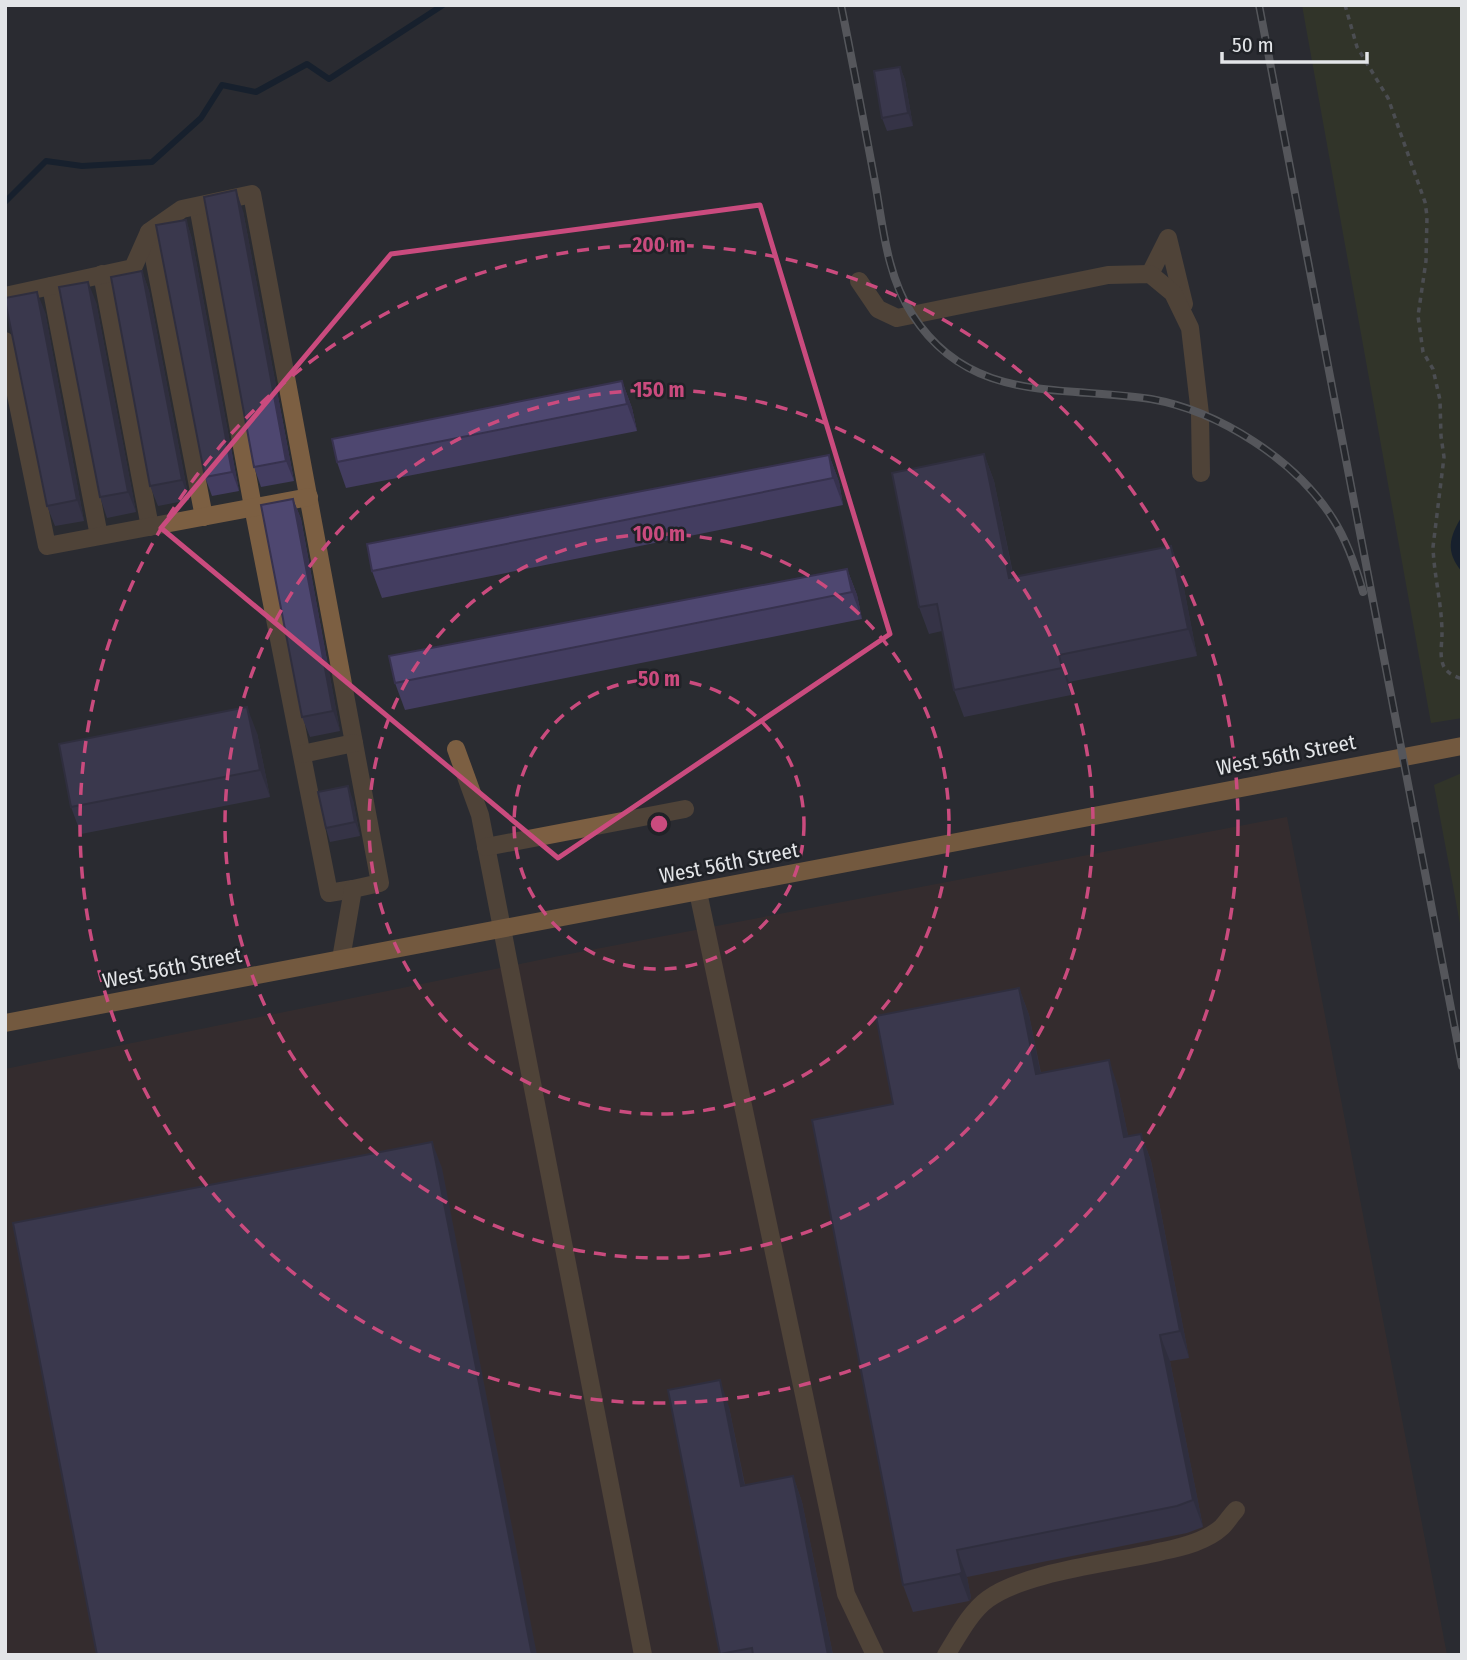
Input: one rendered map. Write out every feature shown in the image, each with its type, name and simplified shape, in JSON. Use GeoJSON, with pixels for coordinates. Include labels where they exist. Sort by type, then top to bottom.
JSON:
{"type":"FeatureCollection","features":[{"type":"Feature","properties":{"kind":"main road","name":"West 56th Street"},"geometry":{"type":"LineString","coordinates":[[5,1023],[1462,746]]}},
{"type":"Feature","properties":{"kind":"lane"},"geometry":{"type":"LineString","coordinates":[[5,296],[133,268],[149,232],[182,209],[252,194],[380,883],[329,893],[253,508],[198,206]]}},
{"type":"Feature","properties":{"kind":"lane"},"geometry":{"type":"LineString","coordinates":[[149,232],[204,517]]}},
{"type":"Feature","properties":{"kind":"lane"},"geometry":{"type":"LineString","coordinates":[[1150,274],[1168,237],[1190,328],[1200,414],[1200,473]]}},
{"type":"Feature","properties":{"kind":"lane"},"geometry":{"type":"LineString","coordinates":[[102,274],[150,527]]}},
{"type":"Feature","properties":{"kind":"lane"},"geometry":{"type":"LineString","coordinates":[[859,281],[878,309],[897,318],[1108,275],[1150,274],[1173,293],[1190,328]]}},
{"type":"Feature","properties":{"kind":"lane"},"geometry":{"type":"LineString","coordinates":[[51,286],[99,536]]}},
{"type":"Feature","properties":{"kind":"lane"},"geometry":{"type":"LineString","coordinates":[[5,341],[47,546],[309,497]]}},
{"type":"Feature","properties":{"kind":"lane"},"geometry":{"type":"LineString","coordinates":[[302,754],[354,743]]}},
{"type":"Feature","properties":{"kind":"lane"},"geometry":{"type":"LineString","coordinates":[[456,749],[480,815],[643,1655]]}},
{"type":"Feature","properties":{"kind":"lane"},"geometry":{"type":"LineString","coordinates":[[486,847],[685,809]]}},
{"type":"Feature","properties":{"kind":"lane"},"geometry":{"type":"LineString","coordinates":[[341,959],[353,889]]}},
{"type":"Feature","properties":{"kind":"lane"},"geometry":{"type":"LineString","coordinates":[[698,892],[846,1594],[875,1655]]}},
{"type":"Feature","properties":{"kind":"lane"},"geometry":{"type":"LineString","coordinates":[[946,1655],[985,1600],[1006,1587],[1040,1577],[1181,1547],[1207,1537],[1222,1527],[1236,1510]]}},
{"type":"Feature","properties":{"kind":"path"},"geometry":{"type":"LineString","coordinates":[[1345,5],[1357,47],[1388,98],[1425,202],[1426,261],[1418,316],[1423,352],[1433,369],[1440,400],[1444,457],[1433,561],[1440,589],[1444,666],[1450,673],[1462,679]]}},
{"type":"Feature","properties":{"kind":"highlighted area"},"geometry":{"type":"Polygon","coordinates":[[[760,205],[890,634],[558,858],[161,528],[391,254],[760,205]]]}},
{"type":"Feature","properties":{"kind":"shaded area"},"geometry":{"type":"Polygon","coordinates":[[[1287,817],[1447,1655],[5,1655],[5,1069],[554,957],[1287,817]]]}},
{"type":"Feature","properties":{"kind":"green space"},"geometry":{"type":"Polygon","coordinates":[[[1302,5],[1462,5],[1462,718],[1431,723],[1302,5]]]}},
{"type":"Feature","properties":{"kind":"green space"},"geometry":{"type":"Polygon","coordinates":[[[1462,773],[1462,934],[1434,785],[1462,773]]]}},
{"type":"Feature","properties":{"kind":"water"},"geometry":{"type":"Polygon","coordinates":[[[1462,516],[1462,572],[1453,557],[1451,544],[1462,516]]]}},
{"type":"Feature","properties":{"kind":"building"},"geometry":{"type":"Polygon","coordinates":[[[900,67],[908,113],[882,118],[874,71],[900,67]]]}},
{"type":"Feature","properties":{"kind":"building"},"geometry":{"type":"Polygon","coordinates":[[[236,190],[286,461],[254,467],[204,197],[236,190]]]}},
{"type":"Feature","properties":{"kind":"building"},"geometry":{"type":"Polygon","coordinates":[[[186,220],[232,472],[205,477],[156,225],[186,220]]]}},
{"type":"Feature","properties":{"kind":"building"},"geometry":{"type":"Polygon","coordinates":[[[142,271],[182,480],[150,486],[111,277],[142,271]]]}},
{"type":"Feature","properties":{"kind":"building"},"geometry":{"type":"Polygon","coordinates":[[[88,282],[128,492],[100,497],[59,287],[88,282]]]}},
{"type":"Feature","properties":{"kind":"building"},"geometry":{"type":"Polygon","coordinates":[[[37,292],[77,500],[47,506],[5,300],[37,292]]]}},
{"type":"Feature","properties":{"kind":"building"},"geometry":{"type":"Polygon","coordinates":[[[622,381],[627,404],[337,462],[332,439],[622,381]]]}},
{"type":"Feature","properties":{"kind":"building"},"geometry":{"type":"Polygon","coordinates":[[[984,454],[1009,578],[1171,546],[1188,629],[1059,655],[1062,668],[954,690],[937,604],[919,607],[892,473],[984,454]]]}},
{"type":"Feature","properties":{"kind":"building"},"geometry":{"type":"Polygon","coordinates":[[[829,455],[833,478],[372,571],[367,544],[829,455]]]}},
{"type":"Feature","properties":{"kind":"building"},"geometry":{"type":"Polygon","coordinates":[[[293,499],[333,711],[302,717],[261,505],[293,499]]]}},
{"type":"Feature","properties":{"kind":"building"},"geometry":{"type":"Polygon","coordinates":[[[847,569],[852,592],[395,683],[389,656],[847,569]]]}},
{"type":"Feature","properties":{"kind":"building"},"geometry":{"type":"Polygon","coordinates":[[[247,707],[260,770],[71,807],[59,744],[247,707]]]}},
{"type":"Feature","properties":{"kind":"building"},"geometry":{"type":"Polygon","coordinates":[[[348,786],[355,822],[326,828],[318,792],[348,786]]]}},
{"type":"Feature","properties":{"kind":"building"},"geometry":{"type":"Polygon","coordinates":[[[1019,988],[1036,1074],[1109,1060],[1124,1137],[1141,1134],[1180,1331],[1160,1335],[1193,1500],[1177,1506],[957,1550],[962,1572],[959,1574],[903,1585],[812,1120],[893,1104],[876,1016],[1019,988]]]}},
{"type":"Feature","properties":{"kind":"building"},"geometry":{"type":"Polygon","coordinates":[[[432,1142],[532,1655],[97,1655],[13,1223],[432,1142]]]}},
{"type":"Feature","properties":{"kind":"building"},"geometry":{"type":"Polygon","coordinates":[[[720,1380],[741,1486],[793,1476],[828,1655],[753,1655],[752,1648],[720,1654],[668,1390],[720,1380]]]}},
{"type":"Feature","properties":{"kind":"waterway"},"geometry":{"type":"LineString","coordinates":[[5,202],[46,161],[82,166],[152,162],[201,118],[222,85],[256,92],[307,64],[329,79],[443,5]]}},
{"type":"Feature","properties":{"kind":"railway"},"geometry":{"type":"LineString","coordinates":[[841,5],[891,267],[912,314],[935,343],[961,364],[989,377],[1051,390],[1151,399],[1177,405],[1254,441],[1299,477],[1333,519],[1343,536],[1363,592]]}},
{"type":"Feature","properties":{"kind":"railway"},"geometry":{"type":"LineString","coordinates":[[1259,5],[1462,1066]]}}]}
